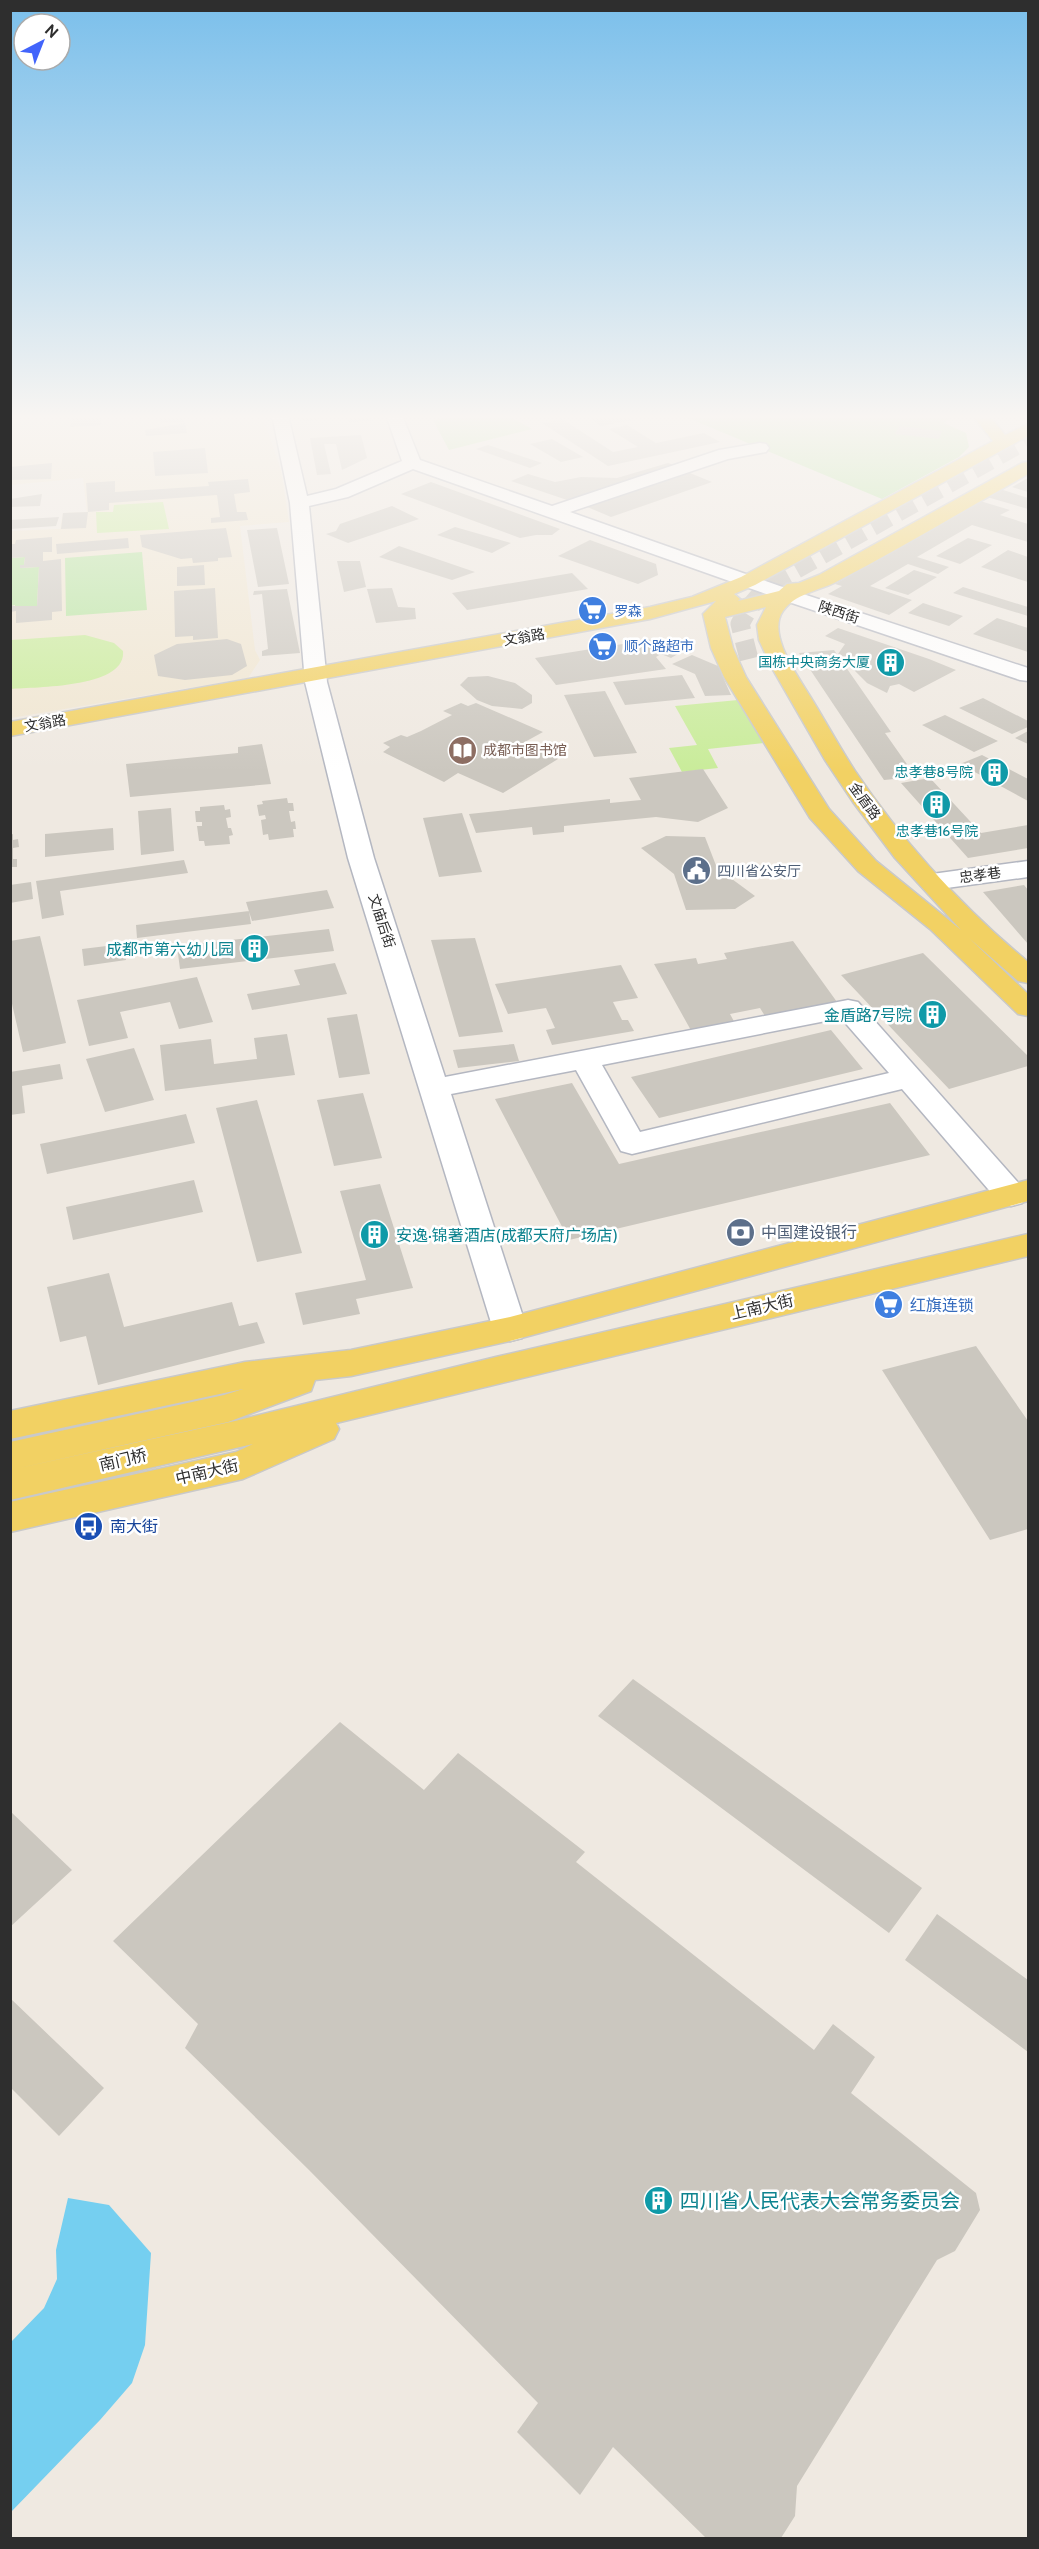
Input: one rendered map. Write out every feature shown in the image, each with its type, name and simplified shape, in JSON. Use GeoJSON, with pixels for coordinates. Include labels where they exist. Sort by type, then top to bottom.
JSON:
{"type":"FeatureCollection","features":[{"type":"Feature","properties":{"kind":"main road","name":"文翁路"},"geometry":{"type":"LineString","coordinates":[[10,736],[650,613],[699,601],[748,581],[835,534]]}},
{"type":"Feature","properties":{"kind":"main road","name":"文翁路"},"geometry":{"type":"LineString","coordinates":[[786,595],[810,575],[881,534]]}},
{"type":"Feature","properties":{"kind":"main road","name":"文翁路"},"geometry":{"type":"LineString","coordinates":[[10,729],[714,614],[786,595],[826,579],[908,534]]}},
{"type":"Feature","properties":{"kind":"main road"},"geometry":{"type":"LineString","coordinates":[[714,614],[748,581]]}},
{"type":"Feature","properties":{"kind":"main road","name":"金盾路"},"geometry":{"type":"LineString","coordinates":[[786,595],[770,616],[767,626],[783,666],[842,769],[879,822],[932,882],[966,919],[1029,975]]}},
{"type":"Feature","properties":{"kind":"main road","name":"金盾路"},"geometry":{"type":"LineString","coordinates":[[714,614],[722,648],[735,677],[819,813],[867,866],[939,924]]}},
{"type":"Feature","properties":{"kind":"main road","name":"金盾路"},"geometry":{"type":"LineString","coordinates":[[749,659],[795,737],[850,821],[939,924],[1008,992],[1029,1008]]}},
{"type":"Feature","properties":{"kind":"main road"},"geometry":{"type":"LineString","coordinates":[[10,1425],[244,1375],[351,1364],[510,1329],[1020,1193]]}},
{"type":"Feature","properties":{"kind":"main road","name":"上南大街"},"geometry":{"type":"LineString","coordinates":[[496,1370],[1029,1245]]}},
{"type":"Feature","properties":{"kind":"main road"},"geometry":{"type":"LineString","coordinates":[[231,1421],[351,1364]]}},
{"type":"Feature","properties":{"kind":"main road","name":"中南大街"},"geometry":{"type":"LineString","coordinates":[[231,1421],[393,1396],[496,1370]]}},
{"type":"Feature","properties":{"kind":"main road","name":"中南大街"},"geometry":{"type":"LineString","coordinates":[[10,1517],[243,1464],[393,1396]]}},
{"type":"Feature","properties":{"kind":"main road","name":"南门桥"},"geometry":{"type":"LineString","coordinates":[[10,1456],[231,1421]]}},
{"type":"Feature","properties":{"kind":"main road","name":"南门桥"},"geometry":{"type":"LineString","coordinates":[[10,1485],[231,1421]]}},
{"type":"Feature","properties":{"kind":"street","name":"文庙后街"},"geometry":{"type":"LineString","coordinates":[[302,534],[317,678],[362,858],[510,1329]]}},
{"type":"Feature","properties":{"kind":"street","name":"陕西街"},"geometry":{"type":"LineString","coordinates":[[615,534],[786,595],[1029,675]]}},
{"type":"Feature","properties":{"kind":"street","name":"忠孝巷"},"geometry":{"type":"LineString","coordinates":[[932,882],[1029,869]]}},
{"type":"Feature","properties":{"kind":"street"},"geometry":{"type":"LineString","coordinates":[[435,1088],[848,1008],[909,1078],[1020,1193]]}},
{"type":"Feature","properties":{"kind":"street"},"geometry":{"type":"LineString","coordinates":[[584,1059],[632,1144],[909,1078]]}},
{"type":"Feature","properties":{"kind":"shaded area"},"geometry":{"type":"Polygon","coordinates":[[[10,534],[241,534],[255,650],[260,660],[248,678],[11,718],[10,534]]]}},
{"type":"Feature","properties":{"kind":"green space"},"geometry":{"type":"Polygon","coordinates":[[[142,552],[147,610],[66,616],[65,558],[142,552]]]}},
{"type":"Feature","properties":{"kind":"green space"},"geometry":{"type":"Polygon","coordinates":[[[25,557],[24,565],[20,565],[20,568],[39,567],[37,606],[15,608],[15,605],[11,606],[11,558],[25,557]]]}},
{"type":"Feature","properties":{"kind":"green space"},"geometry":{"type":"Polygon","coordinates":[[[85,635],[114,643],[123,651],[120,663],[111,672],[96,679],[78,683],[11,689],[11,640],[85,635]]]}},
{"type":"Feature","properties":{"kind":"green space"},"geometry":{"type":"Polygon","coordinates":[[[738,700],[765,743],[708,749],[718,768],[682,772],[669,748],[697,745],[675,706],[738,700]]]}},
{"type":"Feature","properties":{"kind":"water"},"geometry":{"type":"Polygon","coordinates":[[[68,2198],[109,2205],[151,2253],[145,2345],[132,2383],[100,2420],[11,2512],[11,2342],[44,2308],[57,2279],[56,2250],[68,2198]]]}},
{"type":"Feature","properties":{"kind":"building"},"geometry":{"type":"Polygon","coordinates":[[[227,534],[232,557],[218,558],[218,561],[193,563],[192,558],[181,559],[142,547],[140,535],[227,534]]]}},
{"type":"Feature","properties":{"kind":"building"},"geometry":{"type":"Polygon","coordinates":[[[248,534],[278,534],[289,584],[258,587],[248,534]]]}},
{"type":"Feature","properties":{"kind":"building"},"geometry":{"type":"Polygon","coordinates":[[[326,534],[375,534],[348,543],[326,534]]]}},
{"type":"Feature","properties":{"kind":"building"},"geometry":{"type":"Polygon","coordinates":[[[479,534],[511,543],[492,553],[437,535],[479,534]]]}},
{"type":"Feature","properties":{"kind":"building"},"geometry":{"type":"Polygon","coordinates":[[[509,534],[553,534],[536,535],[520,538],[509,534]]]}},
{"type":"Feature","properties":{"kind":"building"},"geometry":{"type":"Polygon","coordinates":[[[922,534],[957,534],[917,557],[949,567],[938,574],[908,564],[870,586],[912,600],[889,615],[828,594],[842,586],[835,584],[922,534]]]}},
{"type":"Feature","properties":{"kind":"building"},"geometry":{"type":"Polygon","coordinates":[[[1001,534],[1028,534],[1028,542],[1001,534]]]}},
{"type":"Feature","properties":{"kind":"building"},"geometry":{"type":"Polygon","coordinates":[[[52,537],[52,552],[43,552],[43,561],[61,559],[62,611],[52,612],[52,620],[16,623],[16,611],[10,612],[10,606],[37,606],[39,567],[20,568],[20,565],[24,565],[25,557],[10,558],[10,544],[15,544],[16,540],[52,537]]]}},
{"type":"Feature","properties":{"kind":"building"},"geometry":{"type":"Polygon","coordinates":[[[128,538],[129,548],[57,554],[56,544],[128,538]]]}},
{"type":"Feature","properties":{"kind":"building"},"geometry":{"type":"Polygon","coordinates":[[[968,538],[992,545],[960,564],[936,556],[968,538]]]}},
{"type":"Feature","properties":{"kind":"building"},"geometry":{"type":"Polygon","coordinates":[[[590,540],[656,564],[658,575],[638,584],[558,556],[590,540]]]}},
{"type":"Feature","properties":{"kind":"building"},"geometry":{"type":"Polygon","coordinates":[[[399,546],[475,572],[452,580],[379,557],[399,546]]]}},
{"type":"Feature","properties":{"kind":"building"},"geometry":{"type":"Polygon","coordinates":[[[1008,550],[1028,557],[1028,582],[981,567],[1008,550]]]}},
{"type":"Feature","properties":{"kind":"building"},"geometry":{"type":"Polygon","coordinates":[[[337,561],[360,561],[366,587],[344,592],[337,561]]]}},
{"type":"Feature","properties":{"kind":"building"},"geometry":{"type":"Polygon","coordinates":[[[204,565],[205,585],[177,586],[177,567],[204,565]]]}},
{"type":"Feature","properties":{"kind":"building"},"geometry":{"type":"Polygon","coordinates":[[[914,570],[937,577],[908,595],[885,588],[914,570]]]}},
{"type":"Feature","properties":{"kind":"building"},"geometry":{"type":"Polygon","coordinates":[[[572,573],[588,589],[467,610],[452,593],[572,573]]]}},
{"type":"Feature","properties":{"kind":"building"},"geometry":{"type":"Polygon","coordinates":[[[963,587],[1028,607],[1028,616],[953,593],[963,587]]]}},
{"type":"Feature","properties":{"kind":"building"},"geometry":{"type":"Polygon","coordinates":[[[215,588],[218,638],[193,640],[193,636],[175,637],[174,591],[215,588]]]}},
{"type":"Feature","properties":{"kind":"building"},"geometry":{"type":"Polygon","coordinates":[[[392,588],[398,607],[415,608],[416,619],[376,623],[367,589],[392,588]]]}},
{"type":"Feature","properties":{"kind":"building"},"geometry":{"type":"Polygon","coordinates":[[[287,589],[300,653],[262,656],[262,651],[268,649],[262,594],[253,595],[254,591],[287,589]]]}},
{"type":"Feature","properties":{"kind":"building"},"geometry":{"type":"Polygon","coordinates":[[[923,603],[963,616],[949,626],[908,613],[923,603]]]}},
{"type":"Feature","properties":{"kind":"building"},"geometry":{"type":"Polygon","coordinates":[[[997,618],[1028,628],[1028,652],[973,634],[997,618]]]}},
{"type":"Feature","properties":{"kind":"building","name":"国栋中央商务大厦"},"geometry":{"type":"Polygon","coordinates":[[[838,628],[956,670],[914,692],[899,684],[890,686],[887,693],[867,683],[838,654],[845,644],[825,636],[838,628]]]}},
{"type":"Feature","properties":{"kind":"building"},"geometry":{"type":"Polygon","coordinates":[[[660,638],[688,648],[671,658],[661,654],[656,657],[666,669],[556,685],[535,658],[660,638]]]}},
{"type":"Feature","properties":{"kind":"building"},"geometry":{"type":"Polygon","coordinates":[[[227,639],[241,644],[247,666],[232,675],[185,680],[158,676],[154,655],[177,644],[227,639]]]}},
{"type":"Feature","properties":{"kind":"building"},"geometry":{"type":"Polygon","coordinates":[[[834,650],[891,732],[885,733],[916,777],[884,780],[799,653],[834,650]]]}},
{"type":"Feature","properties":{"kind":"building"},"geometry":{"type":"Polygon","coordinates":[[[692,655],[718,666],[731,695],[705,696],[695,674],[672,664],[692,655]]]}},
{"type":"Feature","properties":{"kind":"building"},"geometry":{"type":"Polygon","coordinates":[[[682,675],[695,698],[625,705],[613,682],[682,675]]]}},
{"type":"Feature","properties":{"kind":"building"},"geometry":{"type":"Polygon","coordinates":[[[488,676],[515,683],[532,695],[532,703],[522,709],[492,706],[477,700],[460,685],[468,677],[488,676]]]}},
{"type":"Feature","properties":{"kind":"building"},"geometry":{"type":"Polygon","coordinates":[[[605,691],[637,753],[594,757],[564,695],[605,691]]]}},
{"type":"Feature","properties":{"kind":"building"},"geometry":{"type":"Polygon","coordinates":[[[983,698],[1028,721],[1028,727],[1012,734],[959,708],[983,698]]]}},
{"type":"Feature","properties":{"kind":"building","name":"成都市图书馆"},"geometry":{"type":"Polygon","coordinates":[[[461,703],[468,706],[476,703],[543,732],[523,743],[558,759],[503,793],[458,773],[444,782],[383,752],[390,747],[383,743],[401,735],[407,737],[421,731],[452,715],[443,711],[461,703]]]}},
{"type":"Feature","properties":{"kind":"building"},"geometry":{"type":"Polygon","coordinates":[[[945,715],[998,741],[974,752],[922,725],[945,715]]]}},
{"type":"Feature","properties":{"kind":"building"},"geometry":{"type":"Polygon","coordinates":[[[1028,731],[1028,744],[1015,738],[1028,731]]]}},
{"type":"Feature","properties":{"kind":"building"},"geometry":{"type":"Polygon","coordinates":[[[262,744],[271,784],[130,797],[126,764],[238,753],[238,747],[262,744]]]}},
{"type":"Feature","properties":{"kind":"building","name":"忠孝巷8号院"},"geometry":{"type":"Polygon","coordinates":[[[982,755],[1028,779],[1028,801],[960,764],[982,755]]]}},
{"type":"Feature","properties":{"kind":"building"},"geometry":{"type":"Polygon","coordinates":[[[703,769],[728,808],[698,822],[656,817],[564,826],[564,832],[533,835],[532,827],[476,833],[469,814],[610,799],[610,803],[641,800],[629,778],[703,769]]]}},
{"type":"Feature","properties":{"kind":"building","name":"忠孝巷16号院"},"geometry":{"type":"Polygon","coordinates":[[[930,778],[981,833],[1028,825],[1028,848],[968,858],[901,783],[930,778]]]}},
{"type":"Feature","properties":{"kind":"building"},"geometry":{"type":"Polygon","coordinates":[[[287,798],[288,803],[293,803],[294,811],[289,811],[291,822],[295,821],[294,837],[269,840],[268,834],[263,835],[261,820],[266,819],[265,815],[259,816],[257,805],[263,804],[262,801],[287,798]]]}},
{"type":"Feature","properties":{"kind":"building"},"geometry":{"type":"Polygon","coordinates":[[[224,805],[225,810],[230,809],[231,817],[226,818],[228,828],[231,828],[233,835],[229,836],[230,844],[205,846],[204,841],[199,841],[197,826],[202,826],[202,822],[196,822],[195,811],[200,811],[200,807],[224,805]]]}},
{"type":"Feature","properties":{"kind":"building"},"geometry":{"type":"Polygon","coordinates":[[[171,808],[174,851],[141,855],[138,811],[171,808]]]}},
{"type":"Feature","properties":{"kind":"building"},"geometry":{"type":"Polygon","coordinates":[[[462,813],[482,872],[439,877],[423,818],[462,813]]]}},
{"type":"Feature","properties":{"kind":"building"},"geometry":{"type":"Polygon","coordinates":[[[113,828],[114,850],[45,857],[45,834],[113,828]]]}},
{"type":"Feature","properties":{"kind":"building"},"geometry":{"type":"Polygon","coordinates":[[[13,834],[13,840],[18,839],[19,847],[13,848],[13,859],[17,859],[17,867],[10,867],[10,835],[13,834]]]}},
{"type":"Feature","properties":{"kind":"building","name":"四川省公安厅"},"geometry":{"type":"Polygon","coordinates":[[[666,836],[705,837],[717,868],[755,896],[735,909],[686,910],[674,874],[641,848],[666,836]]]}},
{"type":"Feature","properties":{"kind":"building"},"geometry":{"type":"Polygon","coordinates":[[[184,860],[188,873],[60,891],[64,915],[42,919],[36,881],[184,860]]]}},
{"type":"Feature","properties":{"kind":"building"},"geometry":{"type":"Polygon","coordinates":[[[31,882],[33,899],[10,903],[10,885],[31,882]]]}},
{"type":"Feature","properties":{"kind":"building"},"geometry":{"type":"Polygon","coordinates":[[[1024,885],[1028,890],[1028,944],[983,892],[1024,885]]]}},
{"type":"Feature","properties":{"kind":"building"},"geometry":{"type":"Polygon","coordinates":[[[327,890],[334,908],[252,921],[246,902],[327,890]]]}},
{"type":"Feature","properties":{"kind":"building"},"geometry":{"type":"Polygon","coordinates":[[[249,911],[251,924],[137,938],[136,925],[249,911]]]}},
{"type":"Feature","properties":{"kind":"building","name":"成都市第六幼儿园"},"geometry":{"type":"Polygon","coordinates":[[[329,929],[334,951],[180,969],[177,946],[329,929]]]}},
{"type":"Feature","properties":{"kind":"building"},"geometry":{"type":"Polygon","coordinates":[[[40,936],[66,1043],[23,1052],[10,995],[10,941],[40,936]]]}},
{"type":"Feature","properties":{"kind":"building"},"geometry":{"type":"Polygon","coordinates":[[[475,938],[503,1032],[459,1037],[431,940],[475,938]]]}},
{"type":"Feature","properties":{"kind":"building"},"geometry":{"type":"Polygon","coordinates":[[[793,941],[837,1002],[765,1016],[760,1008],[730,1014],[737,1027],[693,1034],[654,964],[696,958],[698,964],[727,959],[724,953],[793,941]]]}},
{"type":"Feature","properties":{"kind":"building"},"geometry":{"type":"Polygon","coordinates":[[[123,944],[126,960],[84,966],[82,949],[123,944]]]}},
{"type":"Feature","properties":{"kind":"building","name":"金盾路7号院"},"geometry":{"type":"Polygon","coordinates":[[[923,953],[1028,1056],[1028,1066],[949,1089],[841,975],[923,953]]]}},
{"type":"Feature","properties":{"kind":"building"},"geometry":{"type":"Polygon","coordinates":[[[335,963],[347,994],[252,1010],[247,994],[300,985],[294,970],[335,963]]]}},
{"type":"Feature","properties":{"kind":"building"},"geometry":{"type":"Polygon","coordinates":[[[621,965],[638,998],[613,1002],[622,1020],[628,1020],[634,1031],[552,1045],[546,1030],[555,1028],[546,1008],[508,1014],[495,984],[621,965]]]}},
{"type":"Feature","properties":{"kind":"building"},"geometry":{"type":"Polygon","coordinates":[[[197,977],[213,1022],[179,1029],[170,1002],[120,1012],[128,1038],[89,1046],[77,1000],[197,977]]]}},
{"type":"Feature","properties":{"kind":"building"},"geometry":{"type":"Polygon","coordinates":[[[357,1014],[370,1074],[339,1078],[327,1018],[357,1014]]]}},
{"type":"Feature","properties":{"kind":"building"},"geometry":{"type":"Polygon","coordinates":[[[831,1030],[863,1069],[659,1118],[631,1077],[831,1030]]]}},
{"type":"Feature","properties":{"kind":"building"},"geometry":{"type":"Polygon","coordinates":[[[287,1034],[295,1075],[165,1091],[160,1045],[211,1039],[214,1064],[257,1059],[254,1038],[287,1034]]]}},
{"type":"Feature","properties":{"kind":"building"},"geometry":{"type":"Polygon","coordinates":[[[514,1044],[519,1061],[458,1068],[453,1050],[514,1044]]]}},
{"type":"Feature","properties":{"kind":"building"},"geometry":{"type":"Polygon","coordinates":[[[134,1048],[154,1100],[105,1112],[86,1059],[134,1048]]]}},
{"type":"Feature","properties":{"kind":"building"},"geometry":{"type":"Polygon","coordinates":[[[60,1064],[63,1079],[22,1086],[25,1113],[10,1115],[10,1072],[60,1064]]]}},
{"type":"Feature","properties":{"kind":"building"},"geometry":{"type":"Polygon","coordinates":[[[572,1083],[619,1164],[890,1103],[930,1155],[569,1240],[495,1099],[572,1083]]]}},
{"type":"Feature","properties":{"kind":"building"},"geometry":{"type":"Polygon","coordinates":[[[363,1093],[382,1158],[334,1166],[317,1100],[363,1093]]]}},
{"type":"Feature","properties":{"kind":"building"},"geometry":{"type":"Polygon","coordinates":[[[257,1100],[302,1253],[257,1262],[216,1108],[257,1100]]]}},
{"type":"Feature","properties":{"kind":"building"},"geometry":{"type":"Polygon","coordinates":[[[186,1114],[195,1143],[47,1174],[40,1144],[186,1114]]]}},
{"type":"Feature","properties":{"kind":"building"},"geometry":{"type":"Polygon","coordinates":[[[194,1180],[203,1212],[73,1240],[66,1207],[194,1180]]]}},
{"type":"Feature","properties":{"kind":"building","name":"安逸·锦著酒店(成都天府广场店)"},"geometry":{"type":"Polygon","coordinates":[[[380,1184],[413,1288],[356,1299],[360,1314],[303,1325],[295,1293],[366,1280],[340,1191],[380,1184]]]}},
{"type":"Feature","properties":{"kind":"building"},"geometry":{"type":"Polygon","coordinates":[[[109,1273],[124,1327],[232,1302],[239,1326],[257,1322],[265,1343],[98,1385],[86,1336],[60,1342],[47,1287],[109,1273]]]}},
{"type":"Feature","properties":{"kind":"building"},"geometry":{"type":"Polygon","coordinates":[[[976,1346],[1028,1421],[1028,1529],[990,1540],[882,1370],[976,1346]]]}},
{"type":"Feature","properties":{"kind":"building"},"geometry":{"type":"Polygon","coordinates":[[[633,1679],[922,1888],[889,1933],[598,1716],[633,1679]]]}},
{"type":"Feature","properties":{"kind":"building","name":"四川省人民代表大会常务委员会"},"geometry":{"type":"Polygon","coordinates":[[[340,1722],[424,1790],[458,1753],[585,1852],[576,1862],[814,2050],[833,2024],[875,2057],[851,2093],[976,2193],[980,2210],[955,2251],[937,2260],[797,2486],[795,2516],[781,2538],[706,2538],[613,2447],[580,2495],[517,2432],[538,2403],[309,2170],[185,2048],[198,2024],[113,1941],[340,1722]]]}},
{"type":"Feature","properties":{"kind":"building"},"geometry":{"type":"Polygon","coordinates":[[[10,1811],[72,1870],[10,1927],[10,1811]]]}},
{"type":"Feature","properties":{"kind":"building"},"geometry":{"type":"Polygon","coordinates":[[[937,1914],[1028,1980],[1028,2052],[905,1960],[937,1914]]]}},
{"type":"Feature","properties":{"kind":"building"},"geometry":{"type":"Polygon","coordinates":[[[10,1998],[104,2088],[59,2136],[10,2087],[10,1998]]]}},
{"type":"Feature","properties":{"kind":"tunnel"},"geometry":{"type":"LineString","coordinates":[[749,659],[740,624],[759,596],[786,575],[859,534]]}},
{"type":"Feature","properties":{"kind":"place","name":"罗森"},"geometry":{"type":"Point","coordinates":[593,611]}},
{"type":"Feature","properties":{"kind":"place","name":"顺个路超市"},"geometry":{"type":"Point","coordinates":[603,646]}},
{"type":"Feature","properties":{"kind":"place","name":"国栋中央商务大厦"},"geometry":{"type":"Point","coordinates":[891,662]}},
{"type":"Feature","properties":{"kind":"place","name":"成都市图书馆"},"geometry":{"type":"Point","coordinates":[462,750]}},
{"type":"Feature","properties":{"kind":"place","name":"忠孝巷8号院"},"geometry":{"type":"Point","coordinates":[994,772]}},
{"type":"Feature","properties":{"kind":"place","name":"忠孝巷16号院"},"geometry":{"type":"Point","coordinates":[937,804]}},
{"type":"Feature","properties":{"kind":"place","name":"四川省公安厅"},"geometry":{"type":"Point","coordinates":[696,871]}},
{"type":"Feature","properties":{"kind":"place","name":"成都市第六幼儿园"},"geometry":{"type":"Point","coordinates":[255,949]}},
{"type":"Feature","properties":{"kind":"place","name":"金盾路7号院"},"geometry":{"type":"Point","coordinates":[933,1015]}},
{"type":"Feature","properties":{"kind":"place","name":"中国建设银行"},"geometry":{"type":"Point","coordinates":[740,1232]}},
{"type":"Feature","properties":{"kind":"place","name":"安逸·锦著酒店(成都天府广场店)"},"geometry":{"type":"Point","coordinates":[375,1235]}},
{"type":"Feature","properties":{"kind":"place","name":"红旗连锁"},"geometry":{"type":"Point","coordinates":[889,1305]}},
{"type":"Feature","properties":{"kind":"place","name":"南大街"},"geometry":{"type":"Point","coordinates":[89,1526]}},
{"type":"Feature","properties":{"kind":"place","name":"四川省人民代表大会常务委员会"},"geometry":{"type":"Point","coordinates":[659,2201]}}]}
